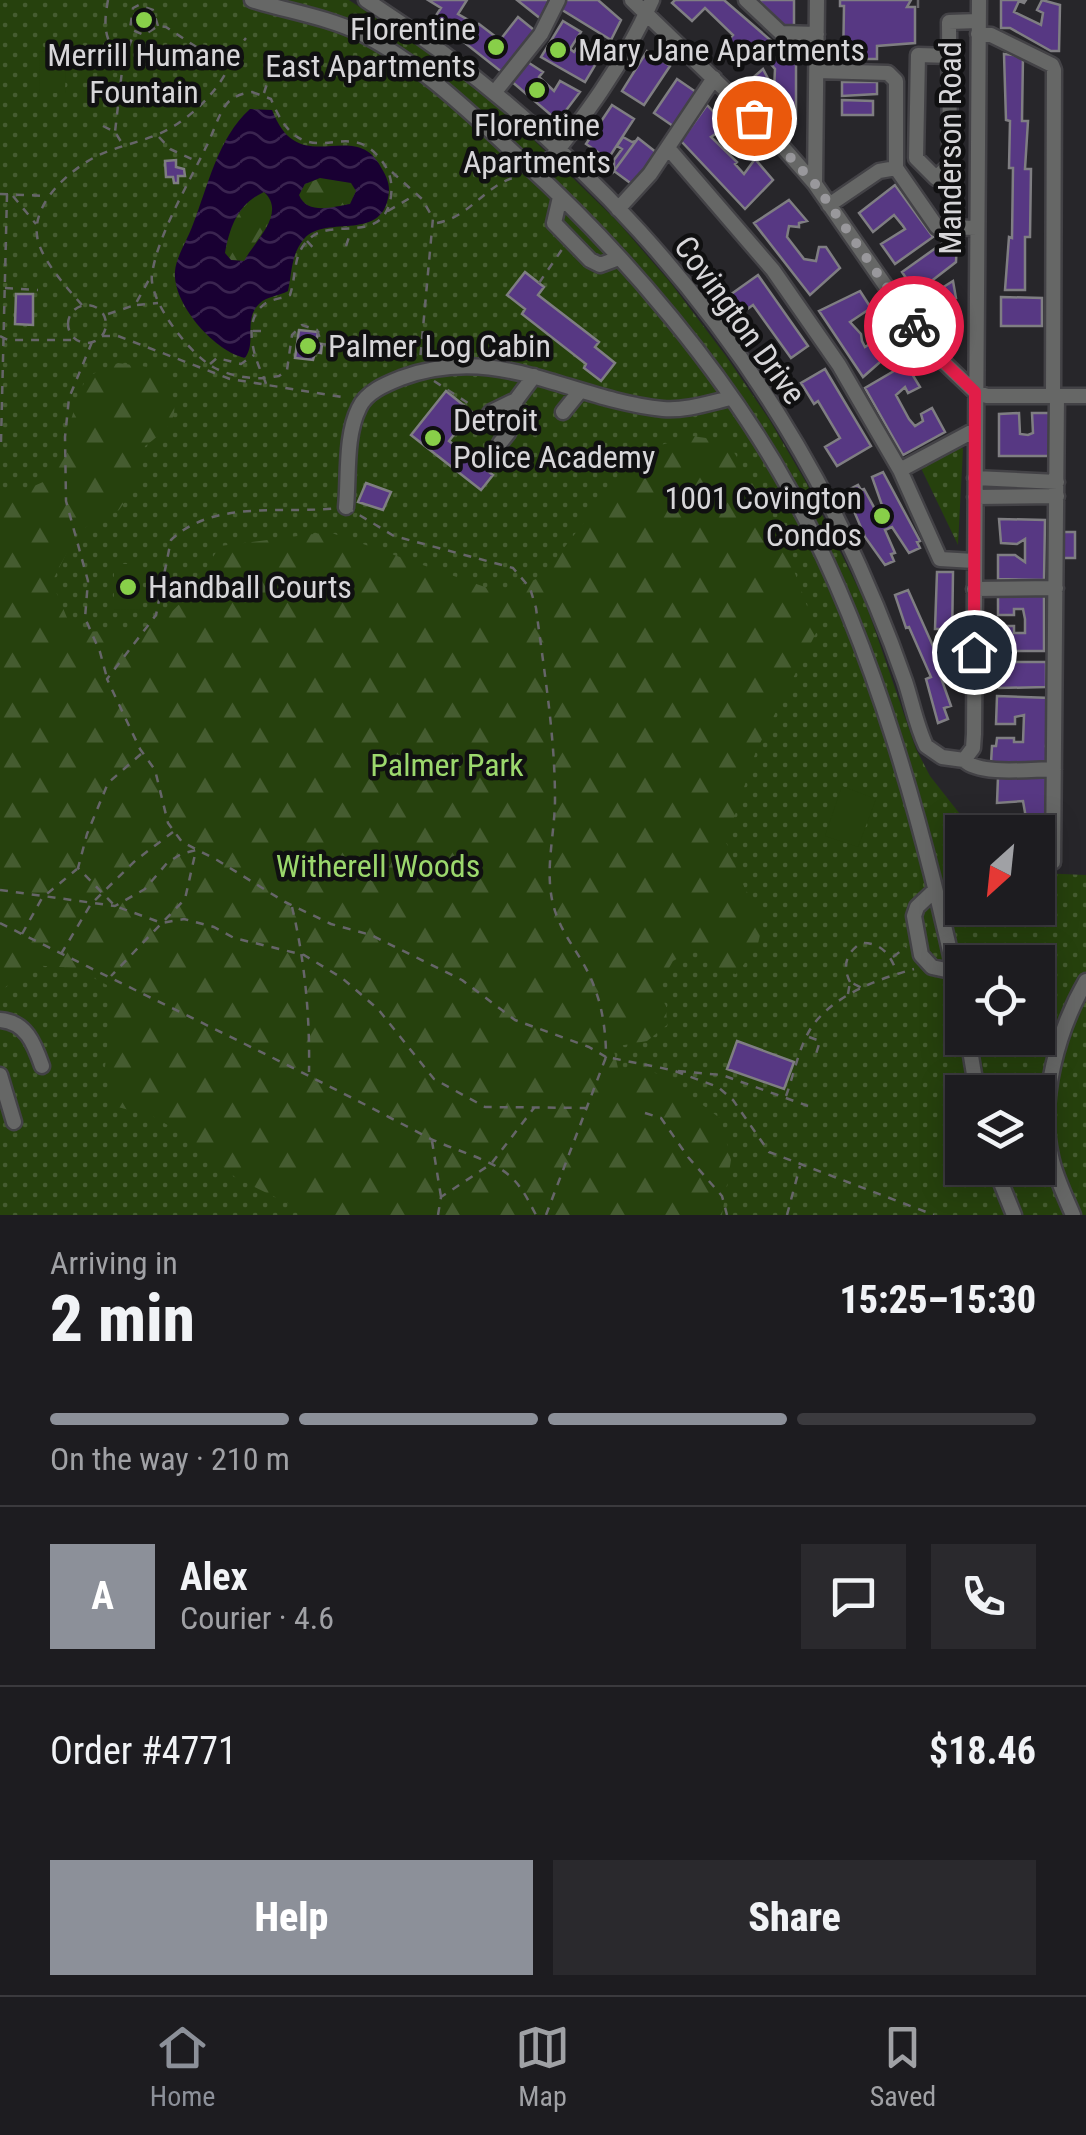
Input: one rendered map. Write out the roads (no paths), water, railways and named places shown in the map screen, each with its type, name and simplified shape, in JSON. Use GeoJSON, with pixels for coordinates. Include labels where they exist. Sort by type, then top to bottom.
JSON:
{"type":"FeatureCollection","features":[{"type":"Feature","properties":{"kind":"street"},"geometry":{"type":"LineString","coordinates":[[252,0],[348,28],[382,46],[484,126],[538,174],[618,258],[731,398],[792,492],[868,662],[948,945]]}},
{"type":"Feature","properties":{"kind":"street","name":"Covington Drive"},"geometry":{"type":"LineString","coordinates":[[366,0],[421,36],[558,149],[618,208],[701,304],[789,434],[833,512],[872,595],[923,741],[936,754],[957,759]]}},
{"type":"Feature","properties":{"kind":"street"},"geometry":{"type":"LineString","coordinates":[[494,93],[541,34],[558,0]]}},
{"type":"Feature","properties":{"kind":"street"},"geometry":{"type":"LineString","coordinates":[[632,0],[649,6],[774,137],[815,184],[928,347],[975,392],[987,396],[1086,396]]}},
{"type":"Feature","properties":{"kind":"street"},"geometry":{"type":"LineString","coordinates":[[746,0],[781,33],[817,34]]}},
{"type":"Feature","properties":{"kind":"street"},"geometry":{"type":"LineString","coordinates":[[815,184],[817,0]]}},
{"type":"Feature","properties":{"kind":"street","name":"Manderson Road"},"geometry":{"type":"LineString","coordinates":[[957,759],[973,748],[974,734],[978,0]]}},
{"type":"Feature","properties":{"kind":"street"},"geometry":{"type":"LineString","coordinates":[[538,174],[601,92],[649,6]]}},
{"type":"Feature","properties":{"kind":"street"},"geometry":{"type":"LineString","coordinates":[[950,56],[918,55],[916,158],[936,178],[950,166],[950,56],[949,22],[978,27],[1052,64],[1054,70],[1057,489],[1054,815]]}},
{"type":"Feature","properties":{"kind":"street"},"geometry":{"type":"LineString","coordinates":[[816,70],[888,74],[896,81],[896,168],[937,226],[976,228]]}},
{"type":"Feature","properties":{"kind":"street"},"geometry":{"type":"LineString","coordinates":[[618,208],[668,148],[714,78]]}},
{"type":"Feature","properties":{"kind":"street"},"geometry":{"type":"LineString","coordinates":[[668,148],[773,270],[839,365],[900,470],[940,559],[974,561]]}},
{"type":"Feature","properties":{"kind":"street"},"geometry":{"type":"LineString","coordinates":[[829,205],[879,171],[896,168]]}},
{"type":"Feature","properties":{"kind":"street"},"geometry":{"type":"LineString","coordinates":[[560,196],[554,223],[600,265],[618,258]]}},
{"type":"Feature","properties":{"kind":"street"},"geometry":{"type":"LineString","coordinates":[[346,507],[353,429],[364,400],[390,382],[420,370],[470,364],[492,366],[622,402],[667,410],[731,398]]}},
{"type":"Feature","properties":{"kind":"street"},"geometry":{"type":"LineString","coordinates":[[500,443],[511,424],[516,400],[534,376]]}},
{"type":"Feature","properties":{"kind":"street"},"geometry":{"type":"LineString","coordinates":[[563,412],[580,391]]}},
{"type":"Feature","properties":{"kind":"street"},"geometry":{"type":"LineString","coordinates":[[481,424],[491,412],[516,400]]}},
{"type":"Feature","properties":{"kind":"street"},"geometry":{"type":"LineString","coordinates":[[900,470],[975,430]]}},
{"type":"Feature","properties":{"kind":"street"},"geometry":{"type":"LineString","coordinates":[[975,478],[1057,489]]}},
{"type":"Feature","properties":{"kind":"street"},"geometry":{"type":"LineString","coordinates":[[975,496],[1057,489]]}},
{"type":"Feature","properties":{"kind":"street"},"geometry":{"type":"LineString","coordinates":[[974,589],[1056,588]]}},
{"type":"Feature","properties":{"kind":"street"},"geometry":{"type":"LineString","coordinates":[[957,759],[986,769],[1054,770]]}},
{"type":"Feature","properties":{"kind":"street"},"geometry":{"type":"LineString","coordinates":[[935,890],[917,907],[914,916],[922,955],[932,967],[945,970]]}},
{"type":"Feature","properties":{"kind":"street"},"geometry":{"type":"LineString","coordinates":[[1073,1215],[1050,1156],[1047,1117],[1059,1046],[1086,982]]}},
{"type":"Feature","properties":{"kind":"street"},"geometry":{"type":"LineString","coordinates":[[0,1020],[12,1021],[26,1032],[42,1066]]}},
{"type":"Feature","properties":{"kind":"street"},"geometry":{"type":"LineString","coordinates":[[0,1075],[14,1122]]}},
{"type":"Feature","properties":{"kind":"street"},"geometry":{"type":"LineString","coordinates":[[1001,1185],[1014,1215]]}},
{"type":"Feature","properties":{"kind":"water"},"geometry":{"type":"Polygon","coordinates":[[[250,109],[272,110],[284,131],[297,142],[357,147],[371,154],[387,179],[389,190],[378,217],[367,223],[326,228],[304,239],[294,257],[288,291],[266,299],[254,310],[245,358],[221,347],[198,325],[180,298],[175,271],[215,164],[250,109]],[[320,178],[305,184],[299,195],[303,201],[321,208],[350,204],[356,191],[351,183],[320,178]],[[264,192],[242,209],[233,225],[225,253],[231,260],[244,261],[267,227],[272,209],[264,192]]]}},
{"type":"Feature","properties":{"kind":"place","name":"Merrill Humane Fountain"},"geometry":{"type":"Point","coordinates":[144,20]}},
{"type":"Feature","properties":{"kind":"place","name":"Florentine East Apartments"},"geometry":{"type":"Point","coordinates":[496,47]}},
{"type":"Feature","properties":{"kind":"place","name":"Mary Jane Apartments"},"geometry":{"type":"Point","coordinates":[558,50]}},
{"type":"Feature","properties":{"kind":"place","name":"Florentine Apartments"},"geometry":{"type":"Point","coordinates":[537,90]}},
{"type":"Feature","properties":{"kind":"place","name":"Palmer Log Cabin"},"geometry":{"type":"Point","coordinates":[308,346]}},
{"type":"Feature","properties":{"kind":"place","name":"Detroit Police Academy"},"geometry":{"type":"Point","coordinates":[433,438]}},
{"type":"Feature","properties":{"kind":"place","name":"1001 Covington Condos"},"geometry":{"type":"Point","coordinates":[882,516]}},
{"type":"Feature","properties":{"kind":"place","name":"Handball Courts"},"geometry":{"type":"Point","coordinates":[128,587]}},
{"type":"Feature","properties":{"kind":"park label","name":"Palmer Park"},"geometry":{"type":"Point","coordinates":[447,765]}},
{"type":"Feature","properties":{"kind":"park label","name":"Witherell Woods"},"geometry":{"type":"Point","coordinates":[378,866]}}]}
